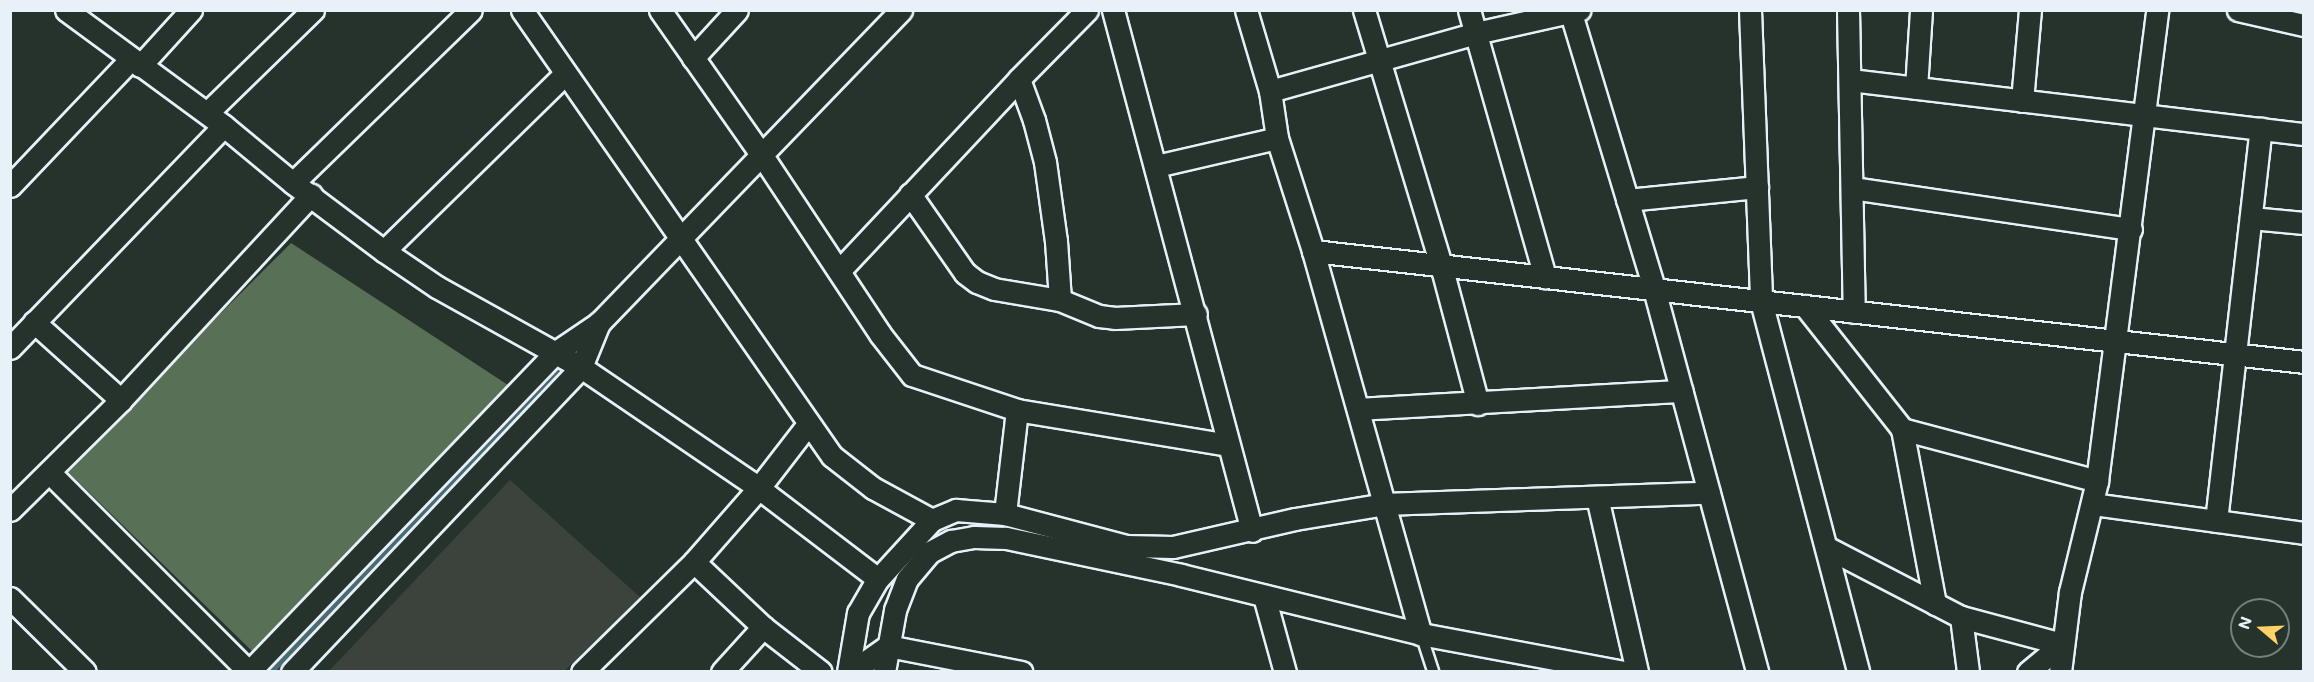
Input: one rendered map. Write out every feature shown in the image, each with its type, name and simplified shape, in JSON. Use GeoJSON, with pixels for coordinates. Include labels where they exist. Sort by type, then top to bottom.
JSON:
{"type":"FeatureCollection","features":[{"type":"Feature","properties":{"kind":"street"},"geometry":{"type":"LineString","coordinates":[[66,10],[207,113],[293,183],[384,251],[464,303],[580,367],[758,489],[878,579]]}},
{"type":"Feature","properties":{"kind":"street"},"geometry":{"type":"LineString","coordinates":[[10,186],[192,10]]}},
{"type":"Feature","properties":{"kind":"street"},"geometry":{"type":"LineString","coordinates":[[293,183],[471,10]]}},
{"type":"Feature","properties":{"kind":"street"},"geometry":{"type":"LineString","coordinates":[[522,10],[680,241],[832,456],[849,472],[873,488],[932,520]]}},
{"type":"Feature","properties":{"kind":"street"},"geometry":{"type":"LineString","coordinates":[[660,10],[761,154],[880,334],[912,375],[1017,410],[1228,445]]}},
{"type":"Feature","properties":{"kind":"street"},"geometry":{"type":"LineString","coordinates":[[693,58],[737,10]]}},
{"type":"Feature","properties":{"kind":"street"},"geometry":{"type":"LineString","coordinates":[[49,472],[249,672],[556,352],[599,323],[901,10]]}},
{"type":"Feature","properties":{"kind":"street"},"geometry":{"type":"LineString","coordinates":[[839,271],[1087,10]]}},
{"type":"Feature","properties":{"kind":"street"},"geometry":{"type":"LineString","coordinates":[[1113,10],[1196,314],[1252,531]]}},
{"type":"Feature","properties":{"kind":"street"},"geometry":{"type":"LineString","coordinates":[[1246,10],[1270,91],[1277,138],[1313,251],[1421,634]]}},
{"type":"Feature","properties":{"kind":"street"},"geometry":{"type":"LineString","coordinates":[[1364,10],[1378,63],[1441,265],[1478,404]]}},
{"type":"Feature","properties":{"kind":"street"},"geometry":{"type":"LineString","coordinates":[[1469,10],[1545,277]]}},
{"type":"Feature","properties":{"kind":"street"},"geometry":{"type":"LineString","coordinates":[[1750,10],[1761,301],[1858,672]]}},
{"type":"Feature","properties":{"kind":"street"},"geometry":{"type":"LineString","coordinates":[[1848,10],[1854,312]]}},
{"type":"Feature","properties":{"kind":"street"},"geometry":{"type":"LineString","coordinates":[[1916,88],[1921,10]]}},
{"type":"Feature","properties":{"kind":"street"},"geometry":{"type":"LineString","coordinates":[[2022,101],[2030,10]]}},
{"type":"Feature","properties":{"kind":"street"},"geometry":{"type":"LineString","coordinates":[[2060,672],[2062,644],[2075,571],[2094,504],[2131,229],[2157,10]]}},
{"type":"Feature","properties":{"kind":"street"},"geometry":{"type":"LineString","coordinates":[[2238,10],[2304,25]]}},
{"type":"Feature","properties":{"kind":"street"},"geometry":{"type":"LineString","coordinates":[[207,113],[311,11]]}},
{"type":"Feature","properties":{"kind":"street"},"geometry":{"type":"LineString","coordinates":[[1270,91],[1378,63],[1476,33],[1573,11],[1654,289],[1757,672]]}},
{"type":"Feature","properties":{"kind":"street"},"geometry":{"type":"LineString","coordinates":[[384,251],[565,74]]}},
{"type":"Feature","properties":{"kind":"street"},"geometry":{"type":"LineString","coordinates":[[1019,79],[1034,120],[1045,162],[1056,242],[1060,300]]}},
{"type":"Feature","properties":{"kind":"street"},"geometry":{"type":"LineString","coordinates":[[1850,80],[2304,134]]}},
{"type":"Feature","properties":{"kind":"street"},"geometry":{"type":"LineString","coordinates":[[10,348],[224,126]]}},
{"type":"Feature","properties":{"kind":"street"},"geometry":{"type":"LineString","coordinates":[[2216,521],[2261,129]]}},
{"type":"Feature","properties":{"kind":"street"},"geometry":{"type":"LineString","coordinates":[[1156,166],[1277,138]]}},
{"type":"Feature","properties":{"kind":"street"},"geometry":{"type":"LineString","coordinates":[[1627,200],[1757,187]]}},
{"type":"Feature","properties":{"kind":"street"},"geometry":{"type":"LineString","coordinates":[[1852,188],[2131,229]]}},
{"type":"Feature","properties":{"kind":"street"},"geometry":{"type":"LineString","coordinates":[[910,194],[965,273],[977,282],[994,289],[1060,300],[1099,316],[1115,318],[1196,314]]}},
{"type":"Feature","properties":{"kind":"street"},"geometry":{"type":"LineString","coordinates":[[10,510],[121,400],[311,195]]}},
{"type":"Feature","properties":{"kind":"street"},"geometry":{"type":"LineString","coordinates":[[2251,218],[2304,223]]}},
{"type":"Feature","properties":{"kind":"street"},"geometry":{"type":"LineString","coordinates":[[1313,251],[2304,362]]}},
{"type":"Feature","properties":{"kind":"street"},"geometry":{"type":"LineString","coordinates":[[1805,306],[1902,429],[1935,604]]}},
{"type":"Feature","properties":{"kind":"street"},"geometry":{"type":"LineString","coordinates":[[34,322],[121,400]]}},
{"type":"Feature","properties":{"kind":"street"},"geometry":{"type":"LineString","coordinates":[[292,672],[580,367],[599,323]]}},
{"type":"Feature","properties":{"kind":"street"},"geometry":{"type":"LineString","coordinates":[[1358,409],[1681,391]]}},
{"type":"Feature","properties":{"kind":"street"},"geometry":{"type":"LineString","coordinates":[[1005,514],[1017,410]]}},
{"type":"Feature","properties":{"kind":"street"},"geometry":{"type":"LineString","coordinates":[[582,672],[694,562],[758,489],[808,424]]}},
{"type":"Feature","properties":{"kind":"street"},"geometry":{"type":"LineString","coordinates":[[1902,429],[2097,482]]}},
{"type":"Feature","properties":{"kind":"street"},"geometry":{"type":"LineString","coordinates":[[849,672],[858,613],[878,579],[932,520],[956,510],[1005,514],[1126,546],[1173,547],[1252,531],[1294,519],[1386,504],[1709,493]]}},
{"type":"Feature","properties":{"kind":"street"},"geometry":{"type":"LineString","coordinates":[[1597,497],[1638,672]]}},
{"type":"Feature","properties":{"kind":"street"},"geometry":{"type":"LineString","coordinates":[[2094,504],[2304,533]]}},
{"type":"Feature","properties":{"kind":"street"},"geometry":{"type":"LineString","coordinates":[[884,672],[895,610],[907,579],[930,552],[951,541],[974,537],[1006,538],[1421,634],[1624,672]]}},
{"type":"Feature","properties":{"kind":"street"},"geometry":{"type":"LineString","coordinates":[[1826,547],[1961,617],[2062,644]]}},
{"type":"Feature","properties":{"kind":"street"},"geometry":{"type":"LineString","coordinates":[[694,562],[763,627],[821,672]]}},
{"type":"Feature","properties":{"kind":"street"},"geometry":{"type":"LineString","coordinates":[[1264,596],[1285,672]]}},
{"type":"Feature","properties":{"kind":"street"},"geometry":{"type":"LineString","coordinates":[[11,600],[85,672]]}},
{"type":"Feature","properties":{"kind":"street"},"geometry":{"type":"LineString","coordinates":[[1961,617],[1968,672]]}},
{"type":"Feature","properties":{"kind":"street"},"geometry":{"type":"LineString","coordinates":[[722,672],[763,627]]}},
{"type":"Feature","properties":{"kind":"street"},"geometry":{"type":"LineString","coordinates":[[2028,672],[2062,644]]}},
{"type":"Feature","properties":{"kind":"street"},"geometry":{"type":"LineString","coordinates":[[849,672],[888,646],[1022,672]]}},
{"type":"Feature","properties":{"kind":"lane"},"geometry":{"type":"LineString","coordinates":[[1421,634],[1433,672]]}},
{"type":"Feature","properties":{"kind":"shaded area"},"geometry":{"type":"Polygon","coordinates":[[[510,480],[641,598],[564,671],[329,671],[510,480]]]}},
{"type":"Feature","properties":{"kind":"green space"},"geometry":{"type":"Polygon","coordinates":[[[291,243],[508,385],[252,651],[65,469],[291,243]]]}},
{"type":"Feature","properties":{"kind":"waterway"},"geometry":{"type":"LineString","coordinates":[[271,672],[567,366]]}}]}
